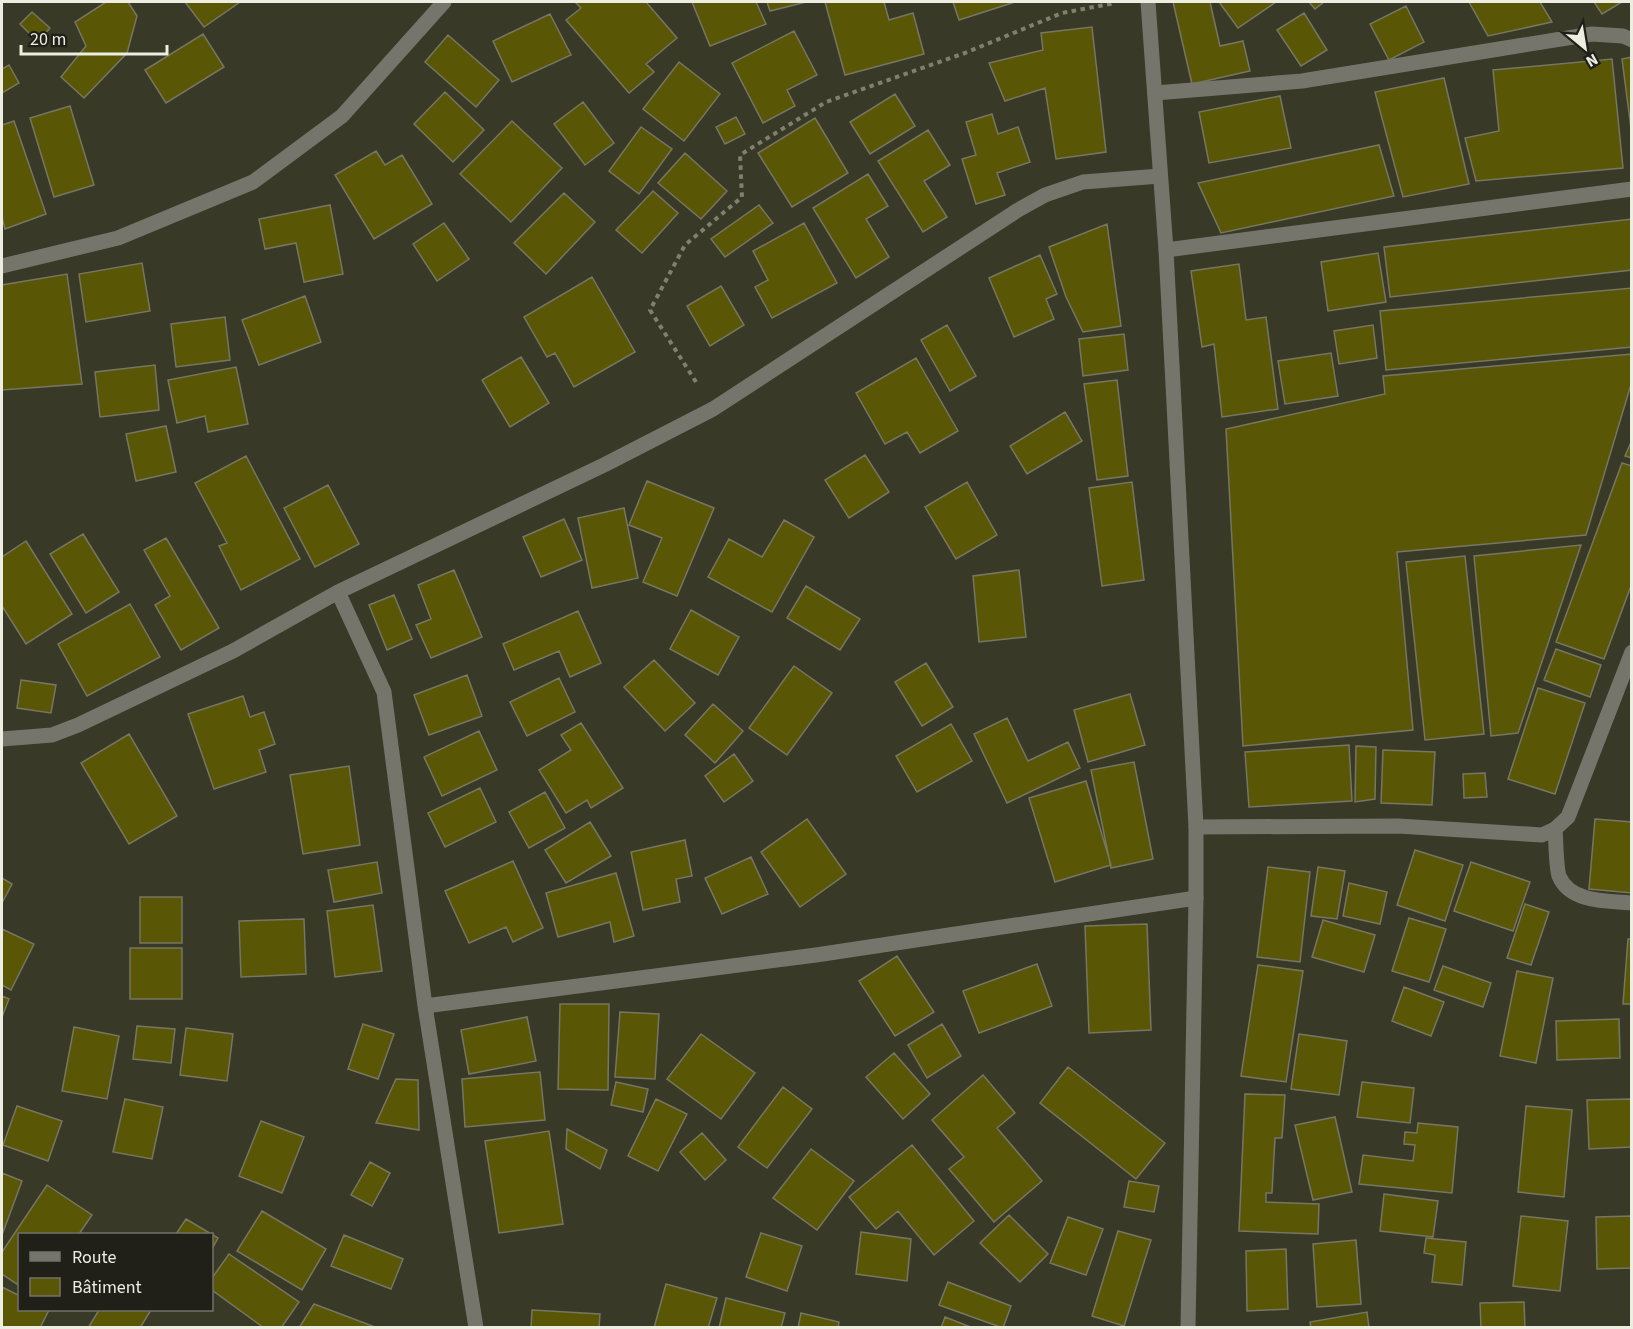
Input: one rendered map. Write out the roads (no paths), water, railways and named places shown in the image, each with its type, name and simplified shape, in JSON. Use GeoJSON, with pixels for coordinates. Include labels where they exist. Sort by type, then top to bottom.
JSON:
{"type":"FeatureCollection","features":[{"type":"Feature","properties":{"kind":"street"},"geometry":{"type":"LineString","coordinates":[[2,266],[118,238],[253,182],[342,116],[444,2]]}},
{"type":"Feature","properties":{"kind":"street"},"geometry":{"type":"LineString","coordinates":[[1148,2],[1166,250],[1196,827],[1188,1328]]}},
{"type":"Feature","properties":{"kind":"street"},"geometry":{"type":"LineString","coordinates":[[1155,93],[1302,81],[1592,34],[1623,36],[1632,40]]}},
{"type":"Feature","properties":{"kind":"street"},"geometry":{"type":"LineString","coordinates":[[2,739],[52,735],[78,725],[233,651],[338,592],[604,465],[713,409],[1018,210],[1045,195],[1083,182],[1160,176]]}},
{"type":"Feature","properties":{"kind":"street"},"geometry":{"type":"LineString","coordinates":[[1166,250],[1632,189]]}},
{"type":"Feature","properties":{"kind":"street"},"geometry":{"type":"LineString","coordinates":[[338,592],[384,692],[425,1006],[476,1328]]}},
{"type":"Feature","properties":{"kind":"street"},"geometry":{"type":"LineString","coordinates":[[1196,827],[1398,826],[1542,835],[1555,829],[1568,818],[1632,652]]}},
{"type":"Feature","properties":{"kind":"street"},"geometry":{"type":"LineString","coordinates":[[1555,829],[1559,876],[1568,888],[1583,898],[1632,903]]}},
{"type":"Feature","properties":{"kind":"street"},"geometry":{"type":"LineString","coordinates":[[425,1006],[816,955],[1196,898]]}}]}
